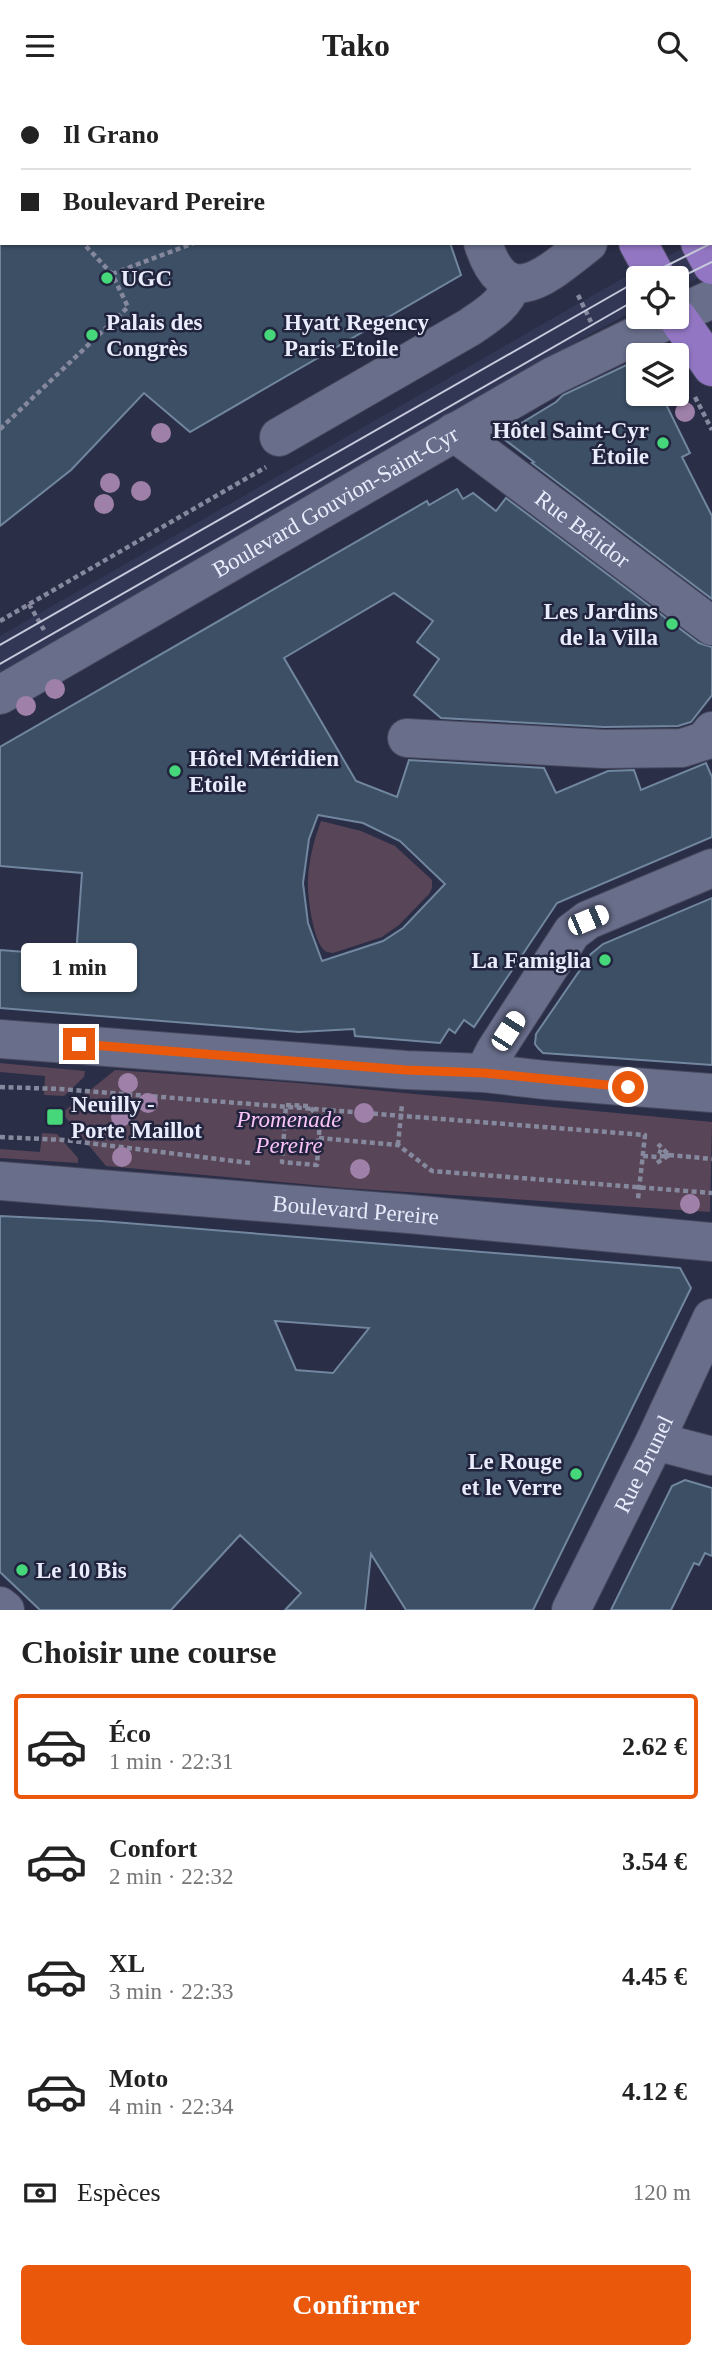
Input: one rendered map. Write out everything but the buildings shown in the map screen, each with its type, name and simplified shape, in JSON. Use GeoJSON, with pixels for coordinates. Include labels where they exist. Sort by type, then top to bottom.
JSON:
{"type":"FeatureCollection","features":[{"type":"Feature","properties":{"kind":"main road"},"geometry":{"type":"LineString","coordinates":[[701,245],[712,265]]}},
{"type":"Feature","properties":{"kind":"main road"},"geometry":{"type":"LineString","coordinates":[[685,329],[712,367]]}},
{"type":"Feature","properties":{"kind":"street"},"geometry":{"type":"LineString","coordinates":[[484,245],[494,269],[503,279],[521,285],[531,282],[585,245]]}},
{"type":"Feature","properties":{"kind":"street"},"geometry":{"type":"LineString","coordinates":[[279,437],[470,327],[505,299],[512,284]]}},
{"type":"Feature","properties":{"kind":"street","name":"Boulevard Gouvion-Saint-Cyr"},"geometry":{"type":"LineString","coordinates":[[689,310],[712,299]]}},
{"type":"Feature","properties":{"kind":"street","name":"Boulevard Gouvion-Saint-Cyr"},"geometry":{"type":"LineString","coordinates":[[0,695],[454,432],[554,376],[650,329]]}},
{"type":"Feature","properties":{"kind":"street","name":"Rue Bélidor"},"geometry":{"type":"LineString","coordinates":[[454,432],[712,626]]}},
{"type":"Feature","properties":{"kind":"street"},"geometry":{"type":"LineString","coordinates":[[407,738],[604,749],[682,748],[704,741],[712,731]]}},
{"type":"Feature","properties":{"kind":"street"},"geometry":{"type":"LineString","coordinates":[[484,1073],[495,1051],[572,932],[588,920],[712,868]]}},
{"type":"Feature","properties":{"kind":"street"},"geometry":{"type":"LineString","coordinates":[[0,1039],[406,1070],[484,1073],[712,1093]]}},
{"type":"Feature","properties":{"kind":"street","name":"Boulevard Pereire"},"geometry":{"type":"LineString","coordinates":[[0,1181],[712,1242]]}},
{"type":"Feature","properties":{"kind":"street","name":"Rue Brunel"},"geometry":{"type":"LineString","coordinates":[[571,1610],[655,1441],[712,1318]]}},
{"type":"Feature","properties":{"kind":"street"},"geometry":{"type":"LineString","coordinates":[[655,1441],[712,1456]]}},
{"type":"Feature","properties":{"kind":"street"},"geometry":{"type":"LineString","coordinates":[[0,1605],[5,1610]]}},
{"type":"Feature","properties":{"kind":"path"},"geometry":{"type":"LineString","coordinates":[[0,429],[128,307],[112,274],[85,245]]}},
{"type":"Feature","properties":{"kind":"path"},"geometry":{"type":"LineString","coordinates":[[112,274],[189,245]]}},
{"type":"Feature","properties":{"kind":"path"},"geometry":{"type":"LineString","coordinates":[[0,1087],[60,1089],[645,1135],[639,1199],[626,1198]]}},
{"type":"Feature","properties":{"kind":"path"},"geometry":{"type":"LineString","coordinates":[[398,1145],[402,1103]]}},
{"type":"Feature","properties":{"kind":"path"},"geometry":{"type":"LineString","coordinates":[[286,1105],[309,1106],[320,1119],[319,1138],[317,1165],[282,1162],[286,1105]]}},
{"type":"Feature","properties":{"kind":"path"},"geometry":{"type":"LineString","coordinates":[[0,1137],[64,1140],[258,1164]]}},
{"type":"Feature","properties":{"kind":"path"},"geometry":{"type":"LineString","coordinates":[[319,1138],[398,1145],[432,1171],[712,1193]]}},
{"type":"Feature","properties":{"kind":"path"},"geometry":{"type":"LineString","coordinates":[[658,1147],[668,1155]]}},
{"type":"Feature","properties":{"kind":"path"},"geometry":{"type":"LineString","coordinates":[[657,1163],[668,1155]]}},
{"type":"Feature","properties":{"kind":"path"},"geometry":{"type":"LineString","coordinates":[[643,1156],[712,1159]]}},
{"type":"Feature","properties":{"kind":"path"},"geometry":{"type":"LineString","coordinates":[[272,1166],[327,1171]]}},
{"type":"Feature","properties":{"kind":"shaded area"},"geometry":{"type":"Polygon","coordinates":[[[690,245],[695,245],[712,271],[689,283],[689,266],[647,266],[690,245]]]}},
{"type":"Feature","properties":{"kind":"shaded area"},"geometry":{"type":"Polygon","coordinates":[[[626,277],[626,315],[0,674],[0,636],[626,277]]]}},
{"type":"Feature","properties":{"kind":"green space"},"geometry":{"type":"Polygon","coordinates":[[[321,821],[361,831],[395,846],[432,880],[429,894],[399,925],[382,937],[333,953],[325,951],[319,943],[309,896],[311,857],[321,821]]]}},
{"type":"Feature","properties":{"kind":"green space"},"geometry":{"type":"Polygon","coordinates":[[[0,1063],[85,1071],[84,1077],[64,1096],[44,1095],[45,1076],[0,1072],[0,1063]]]}},
{"type":"Feature","properties":{"kind":"green space","name":"Promenade Pereire"},"geometry":{"type":"Polygon","coordinates":[[[115,1070],[298,1083],[712,1122],[710,1212],[345,1188],[106,1166],[62,1113],[115,1070]]]}},
{"type":"Feature","properties":{"kind":"green space"},"geometry":{"type":"Polygon","coordinates":[[[42,1133],[57,1134],[78,1158],[78,1163],[0,1158],[0,1149],[40,1152],[42,1133]]]}},
{"type":"Feature","properties":{"kind":"tram line"},"geometry":{"type":"LineString","coordinates":[[666,266],[708,245]]}},
{"type":"Feature","properties":{"kind":"tram line"},"geometry":{"type":"LineString","coordinates":[[689,273],[712,262]]}},
{"type":"Feature","properties":{"kind":"tram line"},"geometry":{"type":"LineString","coordinates":[[0,645],[626,287]]}},
{"type":"Feature","properties":{"kind":"tram line"},"geometry":{"type":"LineString","coordinates":[[0,664],[626,305]]}},
{"type":"Feature","properties":{"kind":"place","name":"UGC"},"geometry":{"type":"Point","coordinates":[107,278]}},
{"type":"Feature","properties":{"kind":"place","name":"Palais des Congrès"},"geometry":{"type":"Point","coordinates":[92,335]}},
{"type":"Feature","properties":{"kind":"place","name":"Hyatt Regency Paris Etoile"},"geometry":{"type":"Point","coordinates":[270,335]}},
{"type":"Feature","properties":{"kind":"place","name":"Hôtel Saint-Cyr Étoile"},"geometry":{"type":"Point","coordinates":[663,443]}},
{"type":"Feature","properties":{"kind":"place","name":"Les Jardins de la Villa"},"geometry":{"type":"Point","coordinates":[672,624]}},
{"type":"Feature","properties":{"kind":"place","name":"Hôtel Méridien Etoile"},"geometry":{"type":"Point","coordinates":[175,771]}},
{"type":"Feature","properties":{"kind":"place","name":"La Famiglia"},"geometry":{"type":"Point","coordinates":[605,960]}},
{"type":"Feature","properties":{"kind":"place","name":"Neuilly - Porte Maillot"},"geometry":{"type":"Point","coordinates":[55,1117]}},
{"type":"Feature","properties":{"kind":"place","name":"Le Rouge et le Verre"},"geometry":{"type":"Point","coordinates":[576,1474]}},
{"type":"Feature","properties":{"kind":"place","name":"Le 10 Bis"},"geometry":{"type":"Point","coordinates":[22,1570]}},
{"type":"Feature","properties":{"kind":"route"},"geometry":{"type":"LineString","coordinates":[[79,1044],[406,1070],[484,1073],[628,1087]]}}]}
